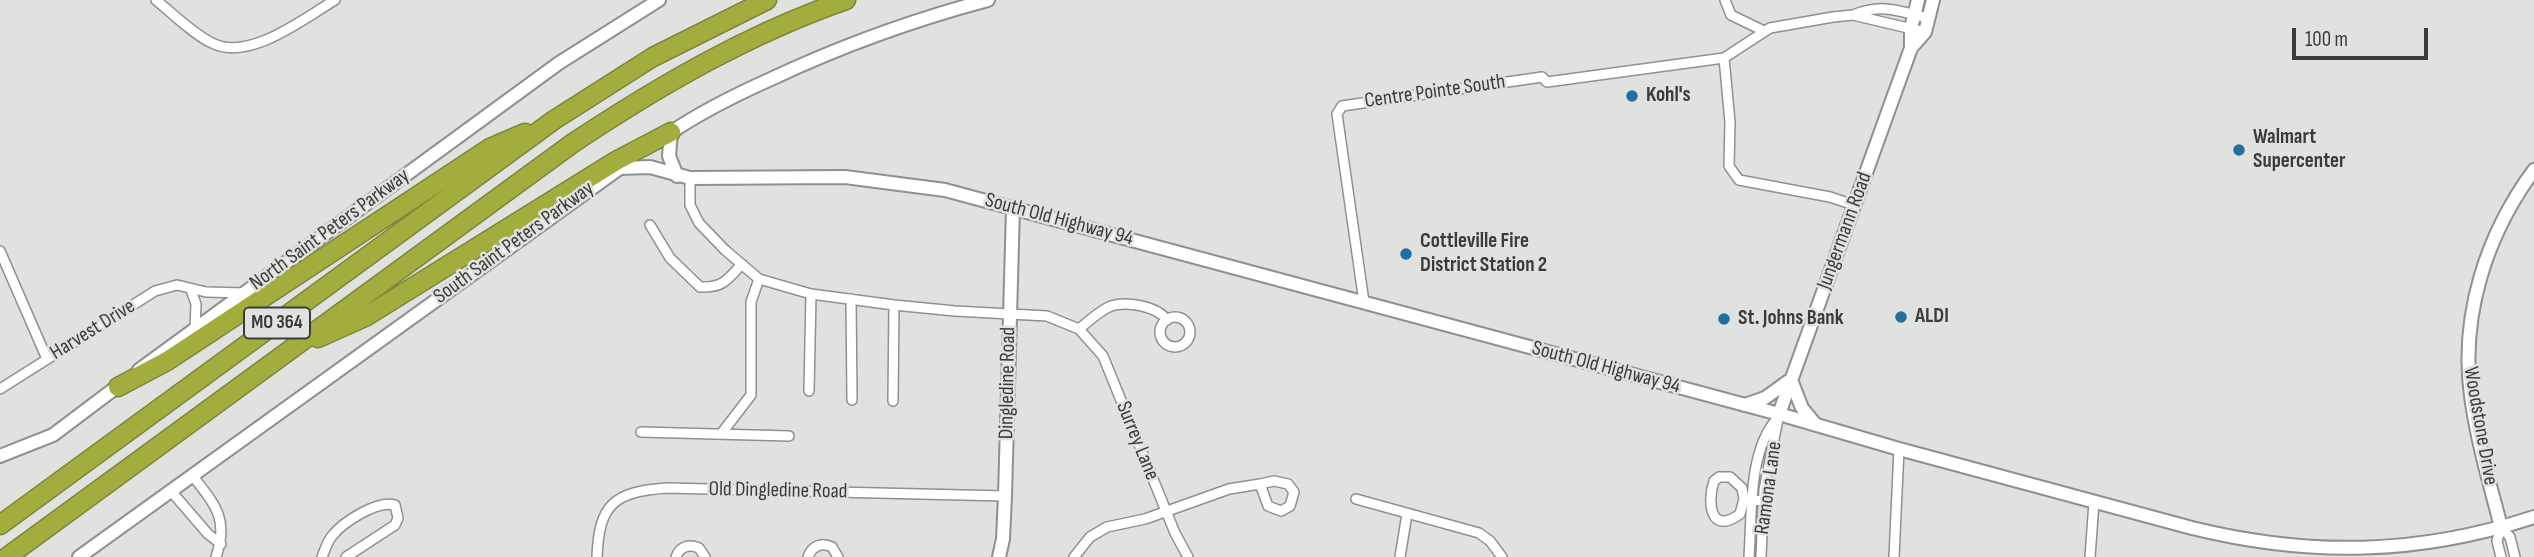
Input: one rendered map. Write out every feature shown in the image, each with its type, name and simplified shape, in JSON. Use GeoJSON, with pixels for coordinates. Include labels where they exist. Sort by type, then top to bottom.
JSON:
{"type":"FeatureCollection","features":[{"type":"Feature","properties":{"kind":"highway","name":"MO 364"},"geometry":{"type":"LineString","coordinates":[[0,526],[554,120],[653,57],[768,0]]}},
{"type":"Feature","properties":{"kind":"highway","name":"MO 364"},"geometry":{"type":"LineString","coordinates":[[7,557],[573,143],[711,59],[808,14],[846,0]]}},
{"type":"Feature","properties":{"kind":"highway"},"geometry":{"type":"LineString","coordinates":[[118,387],[167,360],[490,148],[554,120]]}},
{"type":"Feature","properties":{"kind":"highway"},"geometry":{"type":"LineString","coordinates":[[286,353],[365,317],[616,160],[671,132]]}},
{"type":"Feature","properties":{"kind":"main road","name":"North Saint Peters Parkway"},"geometry":{"type":"LineString","coordinates":[[0,456],[53,435],[158,354],[559,63],[659,0]]}},
{"type":"Feature","properties":{"kind":"main road","name":"South Saint Peters Parkway"},"geometry":{"type":"LineString","coordinates":[[79,557],[671,132],[746,90],[826,54],[905,24],[988,0]]}},
{"type":"Feature","properties":{"kind":"main road","name":"Jungermann Road"},"geometry":{"type":"LineString","coordinates":[[1918,0],[1915,15],[1918,30]]}},
{"type":"Feature","properties":{"kind":"main road","name":"Jungermann Road"},"geometry":{"type":"LineString","coordinates":[[1778,417],[1911,48],[1918,30],[1928,18],[1933,0]]}},
{"type":"Feature","properties":{"kind":"main road"},"geometry":{"type":"LineString","coordinates":[[671,132],[669,156],[683,177]]}},
{"type":"Feature","properties":{"kind":"main road","name":"South Old Highway 94"},"geometry":{"type":"LineString","coordinates":[[619,168],[650,167],[683,177],[867,178],[945,190],[2235,539],[2300,547],[2370,549],[2417,545],[2534,517]]}},
{"type":"Feature","properties":{"kind":"main road","name":"Woodstone Drive"},"geometry":{"type":"LineString","coordinates":[[2501,527],[2471,397],[2468,341],[2476,295],[2493,238],[2506,211],[2534,170]]}},
{"type":"Feature","properties":{"kind":"main road","name":"Dingledine Road"},"geometry":{"type":"LineString","coordinates":[[999,557],[1003,539],[1005,495],[1013,208]]}},
{"type":"Feature","properties":{"kind":"main road"},"geometry":{"type":"LineString","coordinates":[[1745,405],[1765,398],[1791,380],[1802,408],[1817,425]]}},
{"type":"Feature","properties":{"kind":"street"},"geometry":{"type":"LineString","coordinates":[[156,0],[211,43],[235,48],[251,47],[335,0]]}},
{"type":"Feature","properties":{"kind":"street"},"geometry":{"type":"LineString","coordinates":[[1725,0],[1731,15],[1764,31]]}},
{"type":"Feature","properties":{"kind":"street","name":"Centre Pointe South"},"geometry":{"type":"LineString","coordinates":[[1364,302],[1337,114],[1342,106],[1542,77],[1547,82],[1724,58],[1764,31],[1780,25],[1853,15],[1871,8],[1928,18]]}},
{"type":"Feature","properties":{"kind":"street","name":"Centre Pointe South"},"geometry":{"type":"LineString","coordinates":[[1853,15],[1918,30]]}},
{"type":"Feature","properties":{"kind":"street"},"geometry":{"type":"LineString","coordinates":[[1724,58],[1730,122],[1729,166],[1739,180],[1830,197],[1854,205]]}},
{"type":"Feature","properties":{"kind":"street"},"geometry":{"type":"LineString","coordinates":[[683,177],[690,205],[699,223],[759,279],[811,294],[894,305],[1047,316],[1079,329],[1112,306],[1135,304],[1162,313],[1167,320]]}},
{"type":"Feature","properties":{"kind":"street"},"geometry":{"type":"LineString","coordinates":[[650,225],[670,258],[700,287],[714,288],[722,285],[742,264]]}},
{"type":"Feature","properties":{"kind":"street"},"geometry":{"type":"LineString","coordinates":[[0,251],[5,275],[47,359]]}},
{"type":"Feature","properties":{"kind":"street"},"geometry":{"type":"LineString","coordinates":[[721,434],[751,395],[751,302],[759,279]]}},
{"type":"Feature","properties":{"kind":"street","name":"Harvest Drive"},"geometry":{"type":"LineString","coordinates":[[0,388],[156,291],[177,285],[219,294],[244,293]]}},
{"type":"Feature","properties":{"kind":"street"},"geometry":{"type":"LineString","coordinates":[[191,290],[196,304],[195,329]]}},
{"type":"Feature","properties":{"kind":"street"},"geometry":{"type":"LineString","coordinates":[[809,391],[811,294]]}},
{"type":"Feature","properties":{"kind":"street"},"geometry":{"type":"LineString","coordinates":[[851,299],[852,400]]}},
{"type":"Feature","properties":{"kind":"street"},"geometry":{"type":"LineString","coordinates":[[893,401],[894,305]]}},
{"type":"Feature","properties":{"kind":"street","name":"Surrey Lane"},"geometry":{"type":"LineString","coordinates":[[1079,329],[1103,356],[1166,512],[1188,557]]}},
{"type":"Feature","properties":{"kind":"street","name":"Ramona Lane"},"geometry":{"type":"LineString","coordinates":[[1749,557],[1753,500],[1776,439],[1778,417]]}},
{"type":"Feature","properties":{"kind":"street"},"geometry":{"type":"LineString","coordinates":[[641,432],[789,436]]}},
{"type":"Feature","properties":{"kind":"street"},"geometry":{"type":"LineString","coordinates":[[1894,557],[1899,449]]}},
{"type":"Feature","properties":{"kind":"street"},"geometry":{"type":"LineString","coordinates":[[192,475],[217,507],[222,523],[221,544],[216,557]]}},
{"type":"Feature","properties":{"kind":"street"},"geometry":{"type":"LineString","coordinates":[[1725,475],[1735,479],[1753,500],[1733,519],[1718,521],[1710,506],[1712,487],[1718,477],[1725,475]]}},
{"type":"Feature","properties":{"kind":"street"},"geometry":{"type":"LineString","coordinates":[[1074,557],[1090,537],[1107,527],[1166,512],[1229,489],[1259,484]]}},
{"type":"Feature","properties":{"kind":"street","name":"Old Dingledine Road"},"geometry":{"type":"LineString","coordinates":[[597,557],[598,534],[605,513],[619,498],[645,490],[666,488],[1005,495]]}},
{"type":"Feature","properties":{"kind":"street"},"geometry":{"type":"LineString","coordinates":[[171,491],[208,534],[221,544]]}},
{"type":"Feature","properties":{"kind":"street"},"geometry":{"type":"LineString","coordinates":[[1356,499],[1479,533],[1490,541],[1502,557]]}},
{"type":"Feature","properties":{"kind":"street","name":"Ramona Lane"},"geometry":{"type":"LineString","coordinates":[[1753,500],[1761,557]]}},
{"type":"Feature","properties":{"kind":"street"},"geometry":{"type":"LineString","coordinates":[[2090,557],[2094,502]]}},
{"type":"Feature","properties":{"kind":"street"},"geometry":{"type":"LineString","coordinates":[[322,557],[331,537],[343,527],[379,504],[395,505],[398,518],[395,525],[346,557]]}},
{"type":"Feature","properties":{"kind":"street"},"geometry":{"type":"LineString","coordinates":[[1399,557],[1406,514]]}},
{"type":"Feature","properties":{"kind":"street","name":"Woodstone Drive"},"geometry":{"type":"LineString","coordinates":[[2501,527],[2497,541],[2501,557]]}},
{"type":"Feature","properties":{"kind":"street","name":"Woodstone Drive"},"geometry":{"type":"LineString","coordinates":[[2501,527],[2510,537],[2515,557]]}},
{"type":"Feature","properties":{"kind":"street"},"geometry":{"type":"LineString","coordinates":[[808,557],[813,548],[822,544],[832,547],[838,557]]}},
{"type":"Feature","properties":{"kind":"street"},"geometry":{"type":"LineString","coordinates":[[676,557],[681,549],[690,545],[699,548],[705,557]]}},
{"type":"Feature","properties":{"kind":"place","name":"Kohl's"},"geometry":{"type":"Point","coordinates":[1632,96]}},
{"type":"Feature","properties":{"kind":"place","name":"Walmart Supercenter"},"geometry":{"type":"Point","coordinates":[2239,150]}},
{"type":"Feature","properties":{"kind":"place","name":"Cottleville Fire District Station 2"},"geometry":{"type":"Point","coordinates":[1406,254]}},
{"type":"Feature","properties":{"kind":"place","name":"ALDI"},"geometry":{"type":"Point","coordinates":[1901,317]}},
{"type":"Feature","properties":{"kind":"place","name":"St. Johns Bank"},"geometry":{"type":"Point","coordinates":[1724,319]}}]}
